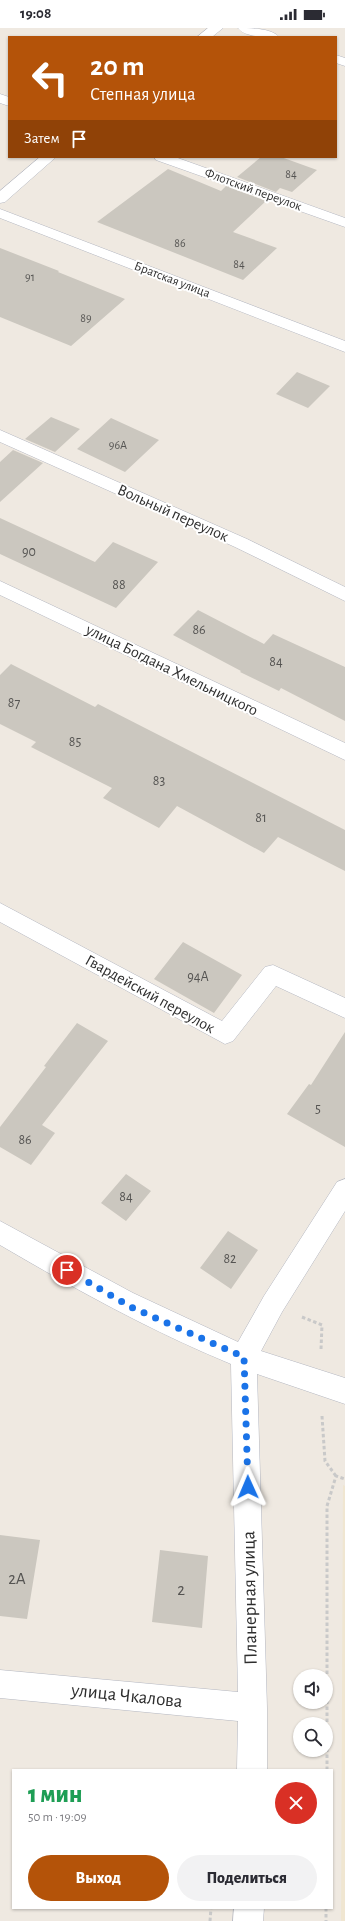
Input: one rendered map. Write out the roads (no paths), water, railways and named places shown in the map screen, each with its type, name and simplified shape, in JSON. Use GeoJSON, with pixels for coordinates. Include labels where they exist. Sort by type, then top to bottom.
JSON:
{"type":"FeatureCollection","features":[{"type":"Feature","properties":{"kind":"street"},"geometry":{"type":"LineString","coordinates":[[245,28],[269,36]]}},
{"type":"Feature","properties":{"kind":"street"},"geometry":{"type":"LineString","coordinates":[[0,199],[48,158]]}},
{"type":"Feature","properties":{"kind":"street","name":"Флотский переулок"},"geometry":{"type":"LineString","coordinates":[[163,158],[345,223]]}},
{"type":"Feature","properties":{"kind":"street","name":"Братская улица"},"geometry":{"type":"LineString","coordinates":[[0,213],[345,347]]}},
{"type":"Feature","properties":{"kind":"street","name":"Вольный переулок"},"geometry":{"type":"LineString","coordinates":[[0,435],[234,540],[345,595]]}},
{"type":"Feature","properties":{"kind":"street","name":"улица Богдана Хмельницкого"},"geometry":{"type":"LineString","coordinates":[[0,587],[345,752]]}},
{"type":"Feature","properties":{"kind":"street","name":"Гвардейский переулок"},"geometry":{"type":"LineString","coordinates":[[0,912],[225,1034],[273,974],[345,1009]]}},
{"type":"Feature","properties":{"kind":"street"},"geometry":{"type":"LineString","coordinates":[[244,1357],[273,1304],[345,1190]]}},
{"type":"Feature","properties":{"kind":"street"},"geometry":{"type":"LineString","coordinates":[[0,1232],[133,1308],[244,1357],[319,1384],[345,1391]]}},
{"type":"Feature","properties":{"kind":"street","name":"Планерная улица"},"geometry":{"type":"LineString","coordinates":[[244,1357],[253,1708],[252,1769]]}},
{"type":"Feature","properties":{"kind":"street","name":"улица Чкалова"},"geometry":{"type":"LineString","coordinates":[[0,1684],[253,1708]]}},
{"type":"Feature","properties":{"kind":"street"},"geometry":{"type":"LineString","coordinates":[[248,1921],[249,1909]]}}]}
